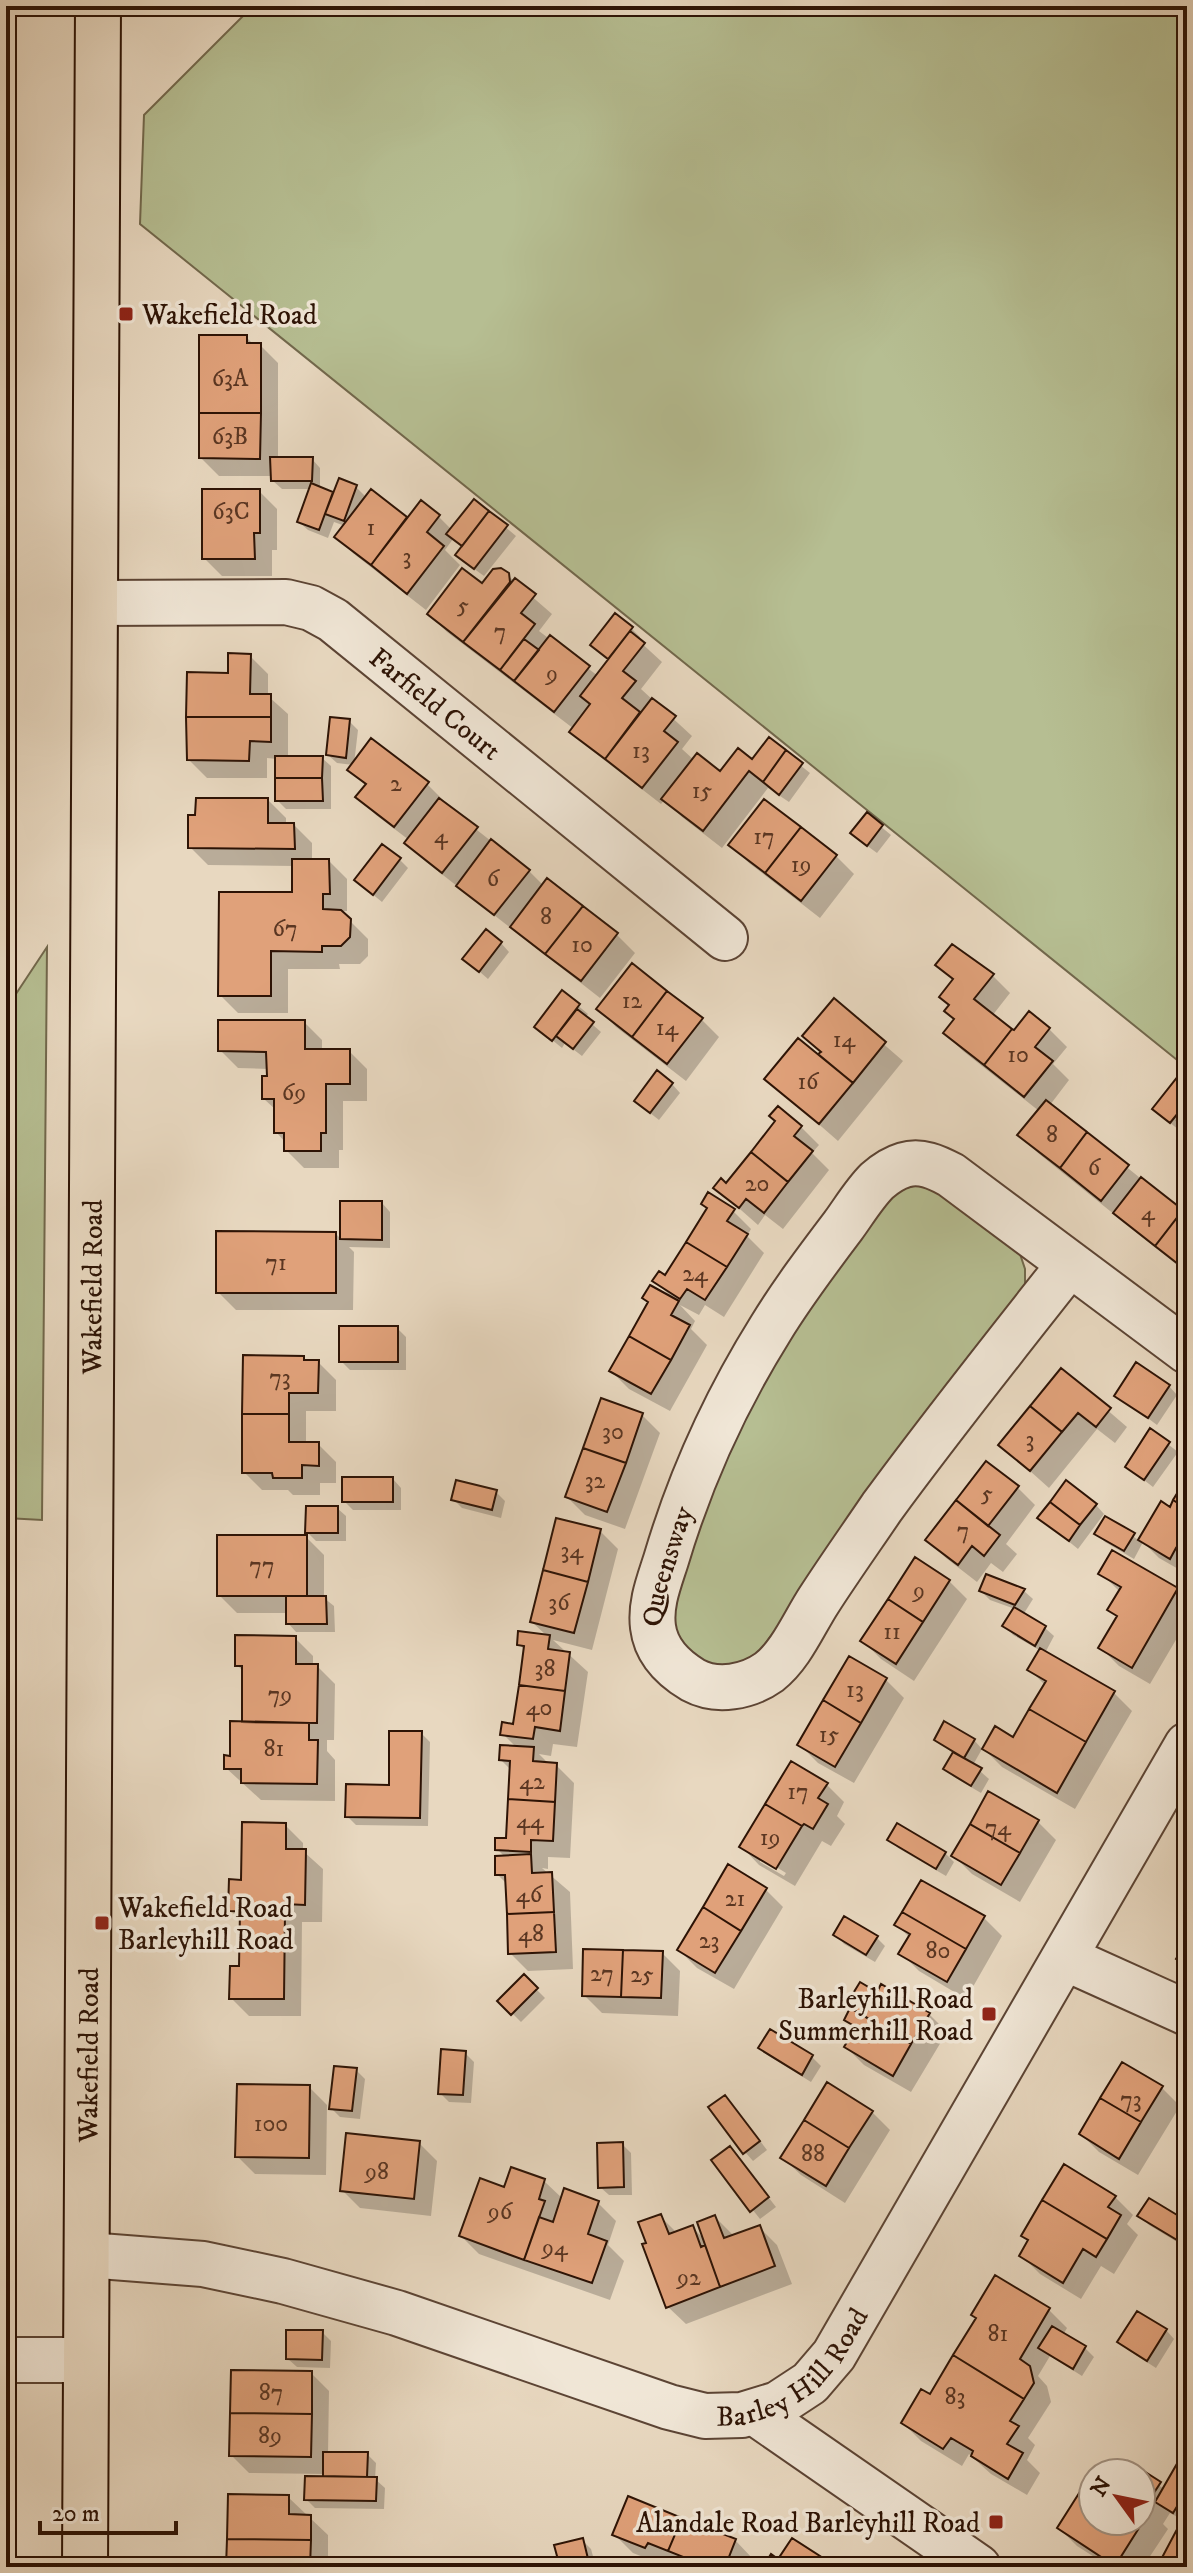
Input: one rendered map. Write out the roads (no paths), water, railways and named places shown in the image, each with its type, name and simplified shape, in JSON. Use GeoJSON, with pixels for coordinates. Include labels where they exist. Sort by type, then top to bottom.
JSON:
{"type":"FeatureCollection","features":[{"type":"Feature","properties":{"kind":"main road","name":"Wakefield Road"},"geometry":{"type":"LineString","coordinates":[[85,2567],[98,6]]}},
{"type":"Feature","properties":{"kind":"street","name":"Farfield Court"},"geometry":{"type":"LineString","coordinates":[[97,603],[286,602],[311,608],[333,620],[725,938]]}},
{"type":"Feature","properties":{"kind":"street","name":"Queensway"},"geometry":{"type":"LineString","coordinates":[[1069,1265],[883,1507],[820,1598],[788,1651],[771,1670],[750,1683],[725,1688],[700,1684],[678,1671],[662,1652],[653,1629],[653,1604],[701,1462],[733,1394],[771,1328],[874,1184],[887,1173],[903,1165],[919,1163],[936,1167],[1187,1351]]}},
{"type":"Feature","properties":{"kind":"street","name":"Barley Hill Road"},"geometry":{"type":"LineString","coordinates":[[87,2255],[203,2264],[283,2281],[397,2313],[669,2407],[705,2416],[742,2415],[778,2404],[810,2383],[834,2355],[1187,1745]]}},
{"type":"Feature","properties":{"kind":"street"},"geometry":{"type":"LineString","coordinates":[[1065,1958],[1187,2013]]}},
{"type":"Feature","properties":{"kind":"street"},"geometry":{"type":"LineString","coordinates":[[6,2360],[86,2360]]}},
{"type":"Feature","properties":{"kind":"street"},"geometry":{"type":"LineString","coordinates":[[754,2412],[978,2567]]}},
{"type":"Feature","properties":{"kind":"place","name":"Wakefield Road"},"geometry":{"type":"Point","coordinates":[126,314]}},
{"type":"Feature","properties":{"kind":"place","name":"Wakefield Road Barleyhill Road"},"geometry":{"type":"Point","coordinates":[102,1923]}},
{"type":"Feature","properties":{"kind":"place","name":"Barleyhill Road Summerhill Road"},"geometry":{"type":"Point","coordinates":[989,2014]}},
{"type":"Feature","properties":{"kind":"place","name":"Alandale Road Barleyhill Road"},"geometry":{"type":"Point","coordinates":[996,2522]}}]}
